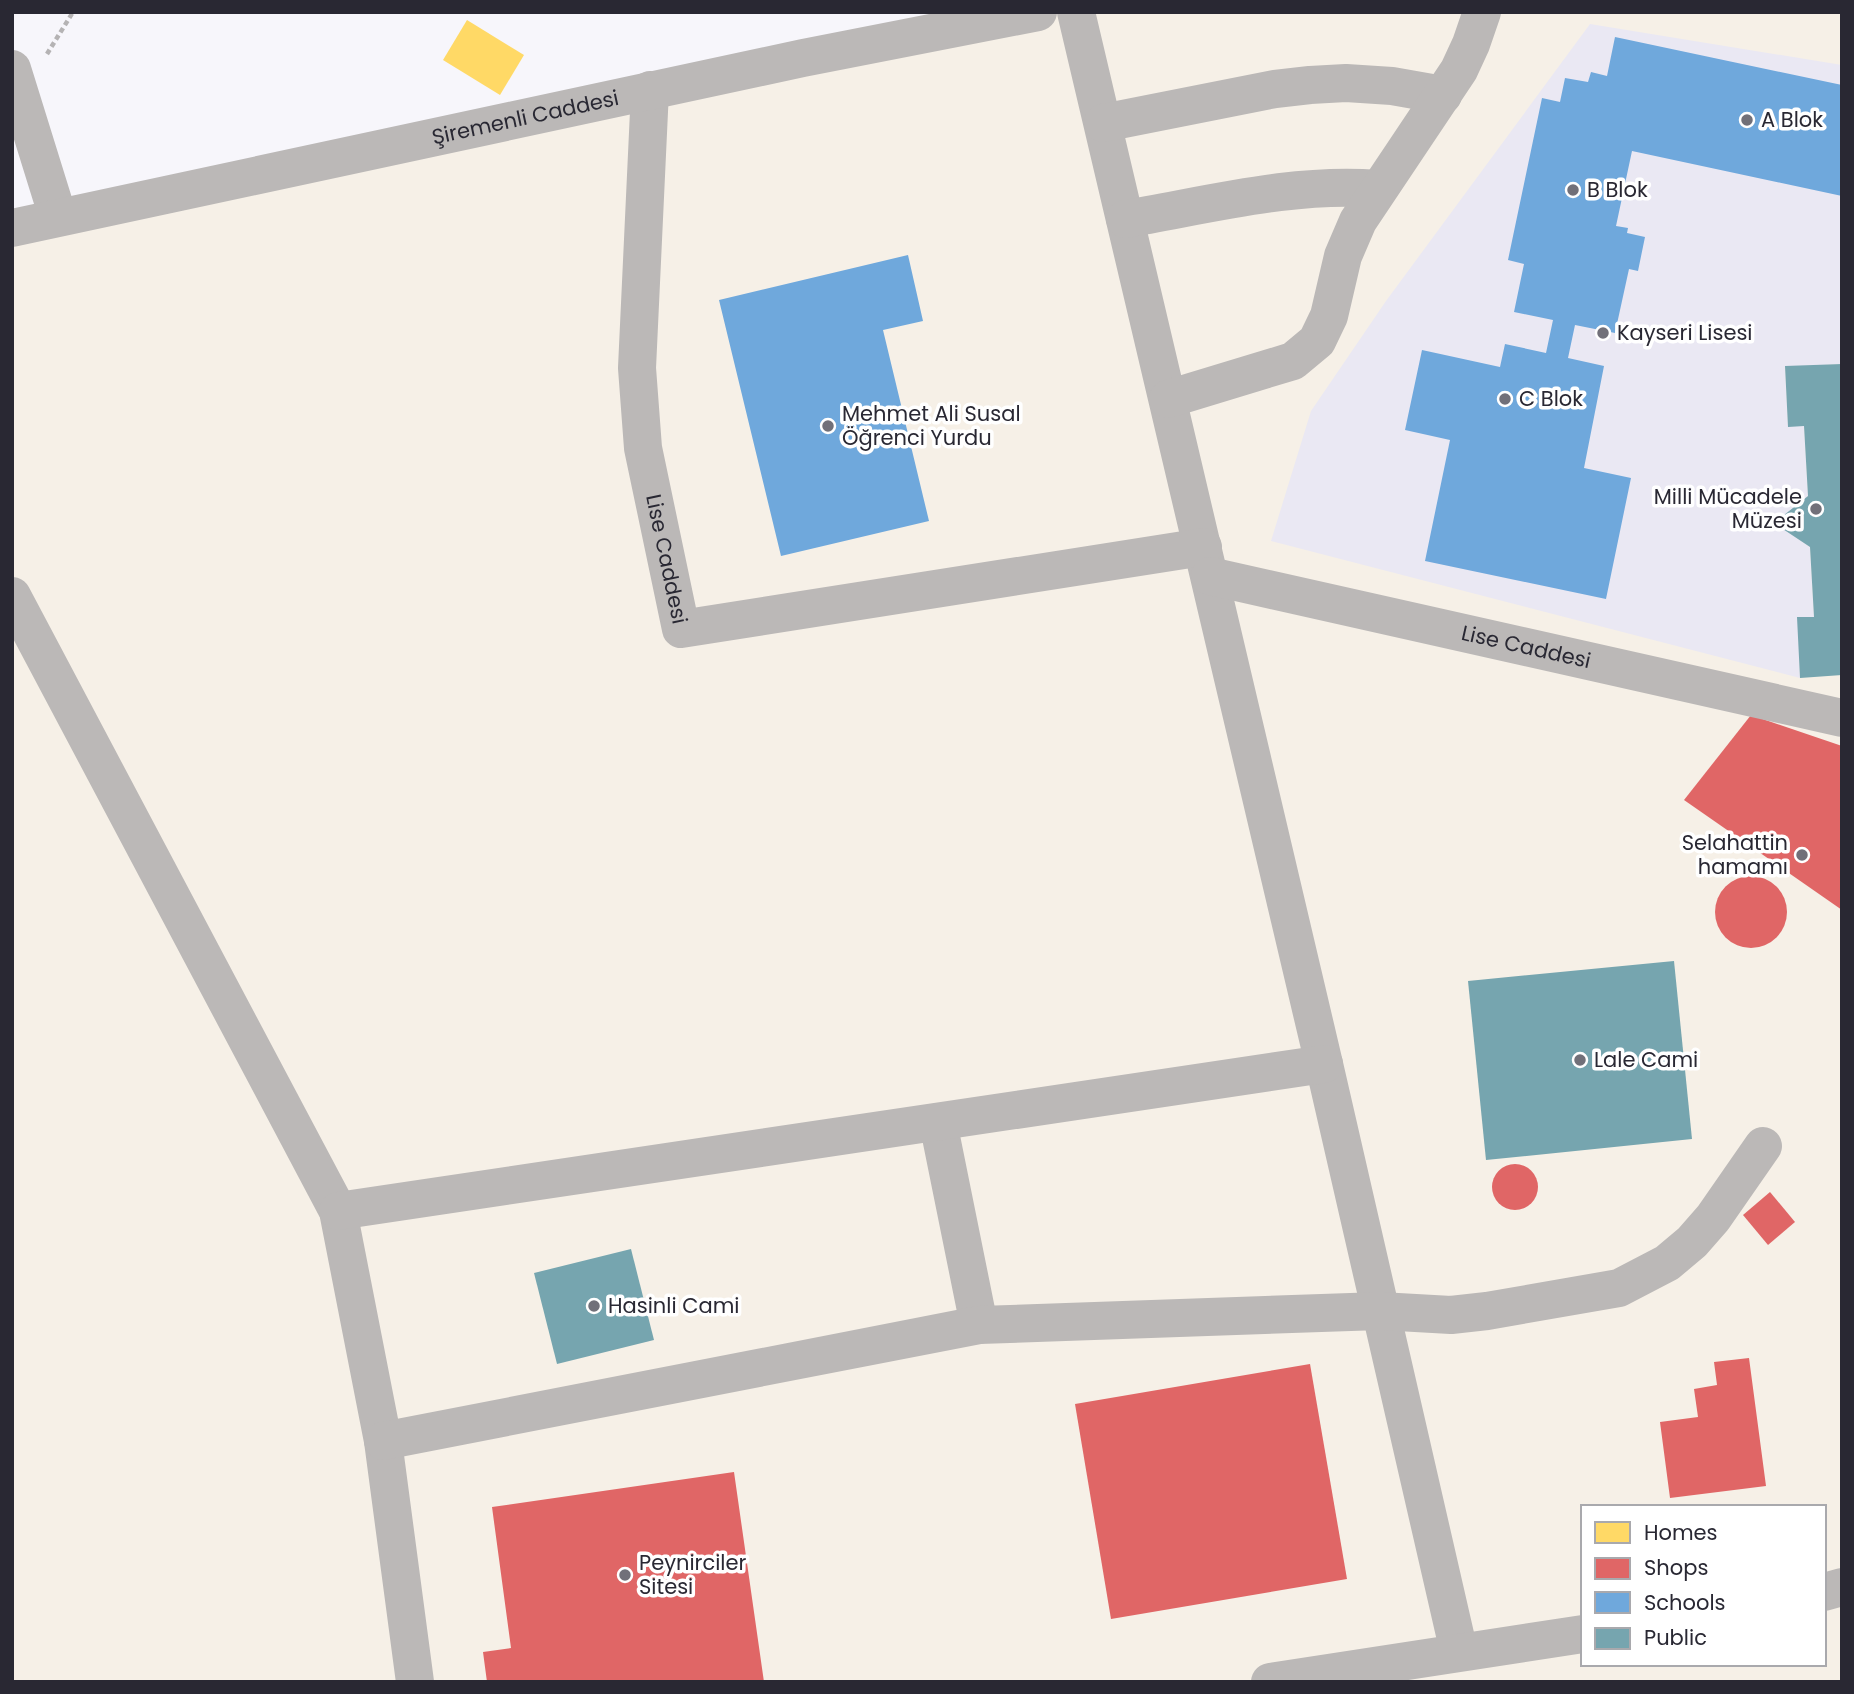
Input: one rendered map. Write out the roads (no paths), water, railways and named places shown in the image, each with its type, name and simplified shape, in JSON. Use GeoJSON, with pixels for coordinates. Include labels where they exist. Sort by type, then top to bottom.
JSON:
{"type":"FeatureCollection","features":[{"type":"Feature","properties":{"kind":"street","name":"Şiremenli Caddesi"},"geometry":{"type":"LineString","coordinates":[[12,228],[650,90],[1038,12]]}},
{"type":"Feature","properties":{"kind":"street"},"geometry":{"type":"LineString","coordinates":[[1076,12],[1324,1064],[1459,1652]]}},
{"type":"Feature","properties":{"kind":"street"},"geometry":{"type":"LineString","coordinates":[[1168,399],[1293,361],[1306,352],[1324,329],[1343,256],[1358,221],[1443,95],[1471,44],[1482,12]]}},
{"type":"Feature","properties":{"kind":"street"},"geometry":{"type":"LineString","coordinates":[[12,69],[58,217]]}},
{"type":"Feature","properties":{"kind":"street"},"geometry":{"type":"LineString","coordinates":[[1102,122],[1275,89],[1310,85],[1346,83],[1392,86],[1443,95]]}},
{"type":"Feature","properties":{"kind":"street","name":"Lise Caddesi"},"geometry":{"type":"LineString","coordinates":[[650,90],[637,368],[639,411],[643,448],[681,629],[1206,561],[1842,718]]}},
{"type":"Feature","properties":{"kind":"street"},"geometry":{"type":"LineString","coordinates":[[1125,219],[1299,190],[1342,186],[1378,189]]}},
{"type":"Feature","properties":{"kind":"street"},"geometry":{"type":"LineString","coordinates":[[12,596],[338,1211],[383,1441],[415,1682]]}},
{"type":"Feature","properties":{"kind":"street"},"geometry":{"type":"LineString","coordinates":[[338,1211],[1324,1064]]}},
{"type":"Feature","properties":{"kind":"street"},"geometry":{"type":"LineString","coordinates":[[938,1122],[979,1325]]}},
{"type":"Feature","properties":{"kind":"street"},"geometry":{"type":"LineString","coordinates":[[383,1441],[979,1325],[1380,1311],[1439,1315],[1487,1311],[1619,1289],[1667,1263],[1692,1242],[1713,1218],[1763,1146]]}},
{"type":"Feature","properties":{"kind":"street"},"geometry":{"type":"LineString","coordinates":[[1270,1682],[1581,1634]]}},
{"type":"Feature","properties":{"kind":"place","name":"A Blok"},"geometry":{"type":"Point","coordinates":[1747,120]}},
{"type":"Feature","properties":{"kind":"place","name":"B Blok"},"geometry":{"type":"Point","coordinates":[1573,190]}},
{"type":"Feature","properties":{"kind":"place","name":"Kayseri Lisesi"},"geometry":{"type":"Point","coordinates":[1603,333]}},
{"type":"Feature","properties":{"kind":"place","name":"C Blok"},"geometry":{"type":"Point","coordinates":[1505,399]}},
{"type":"Feature","properties":{"kind":"place","name":"Mehmet Ali Susal Öğrenci Yurdu"},"geometry":{"type":"Point","coordinates":[828,426]}},
{"type":"Feature","properties":{"kind":"place","name":"Milli Mücadele Müzesi"},"geometry":{"type":"Point","coordinates":[1816,509]}},
{"type":"Feature","properties":{"kind":"place","name":"Selahattin hamamı"},"geometry":{"type":"Point","coordinates":[1802,855]}},
{"type":"Feature","properties":{"kind":"place","name":"Lale Cami"},"geometry":{"type":"Point","coordinates":[1580,1060]}},
{"type":"Feature","properties":{"kind":"place","name":"Hasinli Cami"},"geometry":{"type":"Point","coordinates":[594,1306]}},
{"type":"Feature","properties":{"kind":"place","name":"Peynirciler Sitesi"},"geometry":{"type":"Point","coordinates":[625,1575]}}]}
